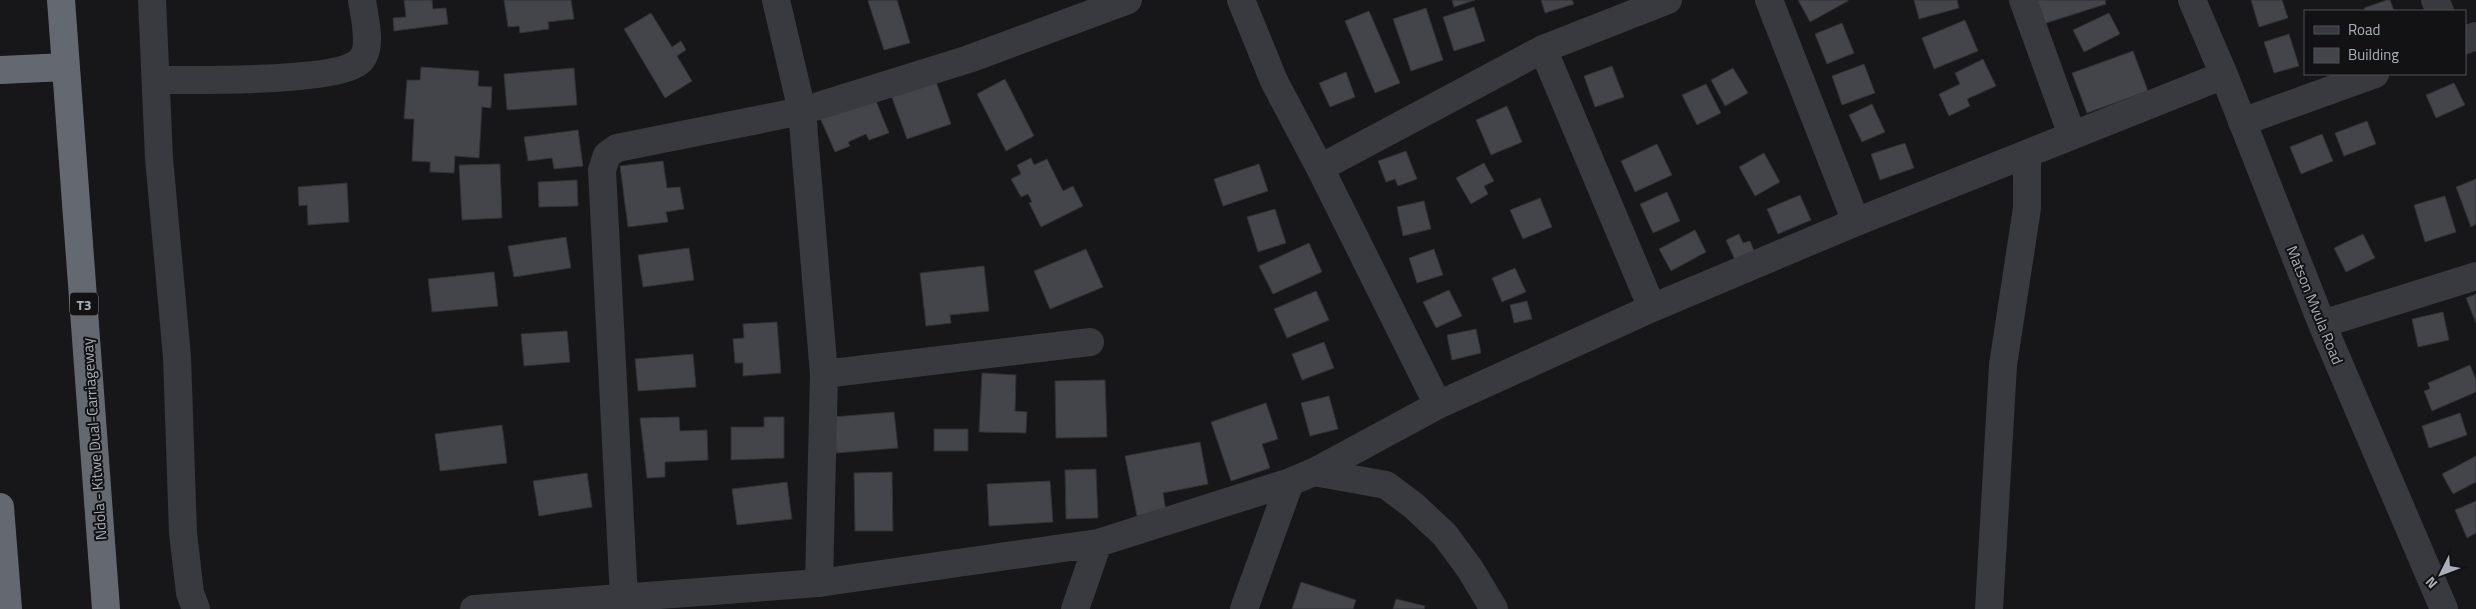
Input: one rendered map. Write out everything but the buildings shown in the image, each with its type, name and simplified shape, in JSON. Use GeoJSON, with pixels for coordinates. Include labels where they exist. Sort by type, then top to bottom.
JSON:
{"type":"FeatureCollection","features":[{"type":"Feature","properties":{"kind":"highway","name":"Ndola - Kitwe Dual-Carriageway"},"geometry":{"type":"LineString","coordinates":[[61,0],[106,609]]}},
{"type":"Feature","properties":{"kind":"highway"},"geometry":{"type":"LineString","coordinates":[[0,70],[66,67]]}},
{"type":"Feature","properties":{"kind":"highway"},"geometry":{"type":"LineString","coordinates":[[0,507],[8,609]]}},
{"type":"Feature","properties":{"kind":"street"},"geometry":{"type":"LineString","coordinates":[[152,0],[160,158],[177,357],[183,533],[190,593],[196,609]]}},
{"type":"Feature","properties":{"kind":"street"},"geometry":{"type":"LineString","coordinates":[[156,80],[283,78],[347,69],[361,60],[367,48],[362,0]]}},
{"type":"Feature","properties":{"kind":"street"},"geometry":{"type":"LineString","coordinates":[[776,0],[802,111],[824,374],[819,583]]}},
{"type":"Feature","properties":{"kind":"street"},"geometry":{"type":"LineString","coordinates":[[624,598],[602,170],[607,155],[617,148],[802,111],[969,58],[1128,0]]}},
{"type":"Feature","properties":{"kind":"street"},"geometry":{"type":"LineString","coordinates":[[1241,0],[1274,81],[1320,168],[1438,406]]}},
{"type":"Feature","properties":{"kind":"street"},"geometry":{"type":"LineString","coordinates":[[1320,168],[1543,49],[1668,0]]}},
{"type":"Feature","properties":{"kind":"street"},"geometry":{"type":"LineString","coordinates":[[1769,0],[1856,222]]}},
{"type":"Feature","properties":{"kind":"street"},"geometry":{"type":"LineString","coordinates":[[2023,0],[2072,136]]}},
{"type":"Feature","properties":{"kind":"street","name":"Matson Mvula Road"},"geometry":{"type":"LineString","coordinates":[[2192,0],[2224,75],[2322,324],[2444,609]]}},
{"type":"Feature","properties":{"kind":"street"},"geometry":{"type":"LineString","coordinates":[[1543,49],[1652,308]]}},
{"type":"Feature","properties":{"kind":"street"},"geometry":{"type":"LineString","coordinates":[[474,609],[819,583],[1098,543],[1302,477],[1438,406],[1652,308],[1856,222],[2224,75]]}},
{"type":"Feature","properties":{"kind":"street"},"geometry":{"type":"LineString","coordinates":[[2242,122],[2372,75]]}},
{"type":"Feature","properties":{"kind":"street"},"geometry":{"type":"LineString","coordinates":[[1989,609],[2003,365],[2027,208],[2027,154]]}},
{"type":"Feature","properties":{"kind":"street"},"geometry":{"type":"LineString","coordinates":[[2322,324],[2476,276]]}},
{"type":"Feature","properties":{"kind":"street"},"geometry":{"type":"LineString","coordinates":[[824,374],[1090,342]]}},
{"type":"Feature","properties":{"kind":"street"},"geometry":{"type":"LineString","coordinates":[[1244,609],[1302,477]]}},
{"type":"Feature","properties":{"kind":"street"},"geometry":{"type":"LineString","coordinates":[[1302,477],[1386,484],[1446,534],[1494,609]]}},
{"type":"Feature","properties":{"kind":"street"},"geometry":{"type":"LineString","coordinates":[[1075,609],[1098,543]]}}]}
